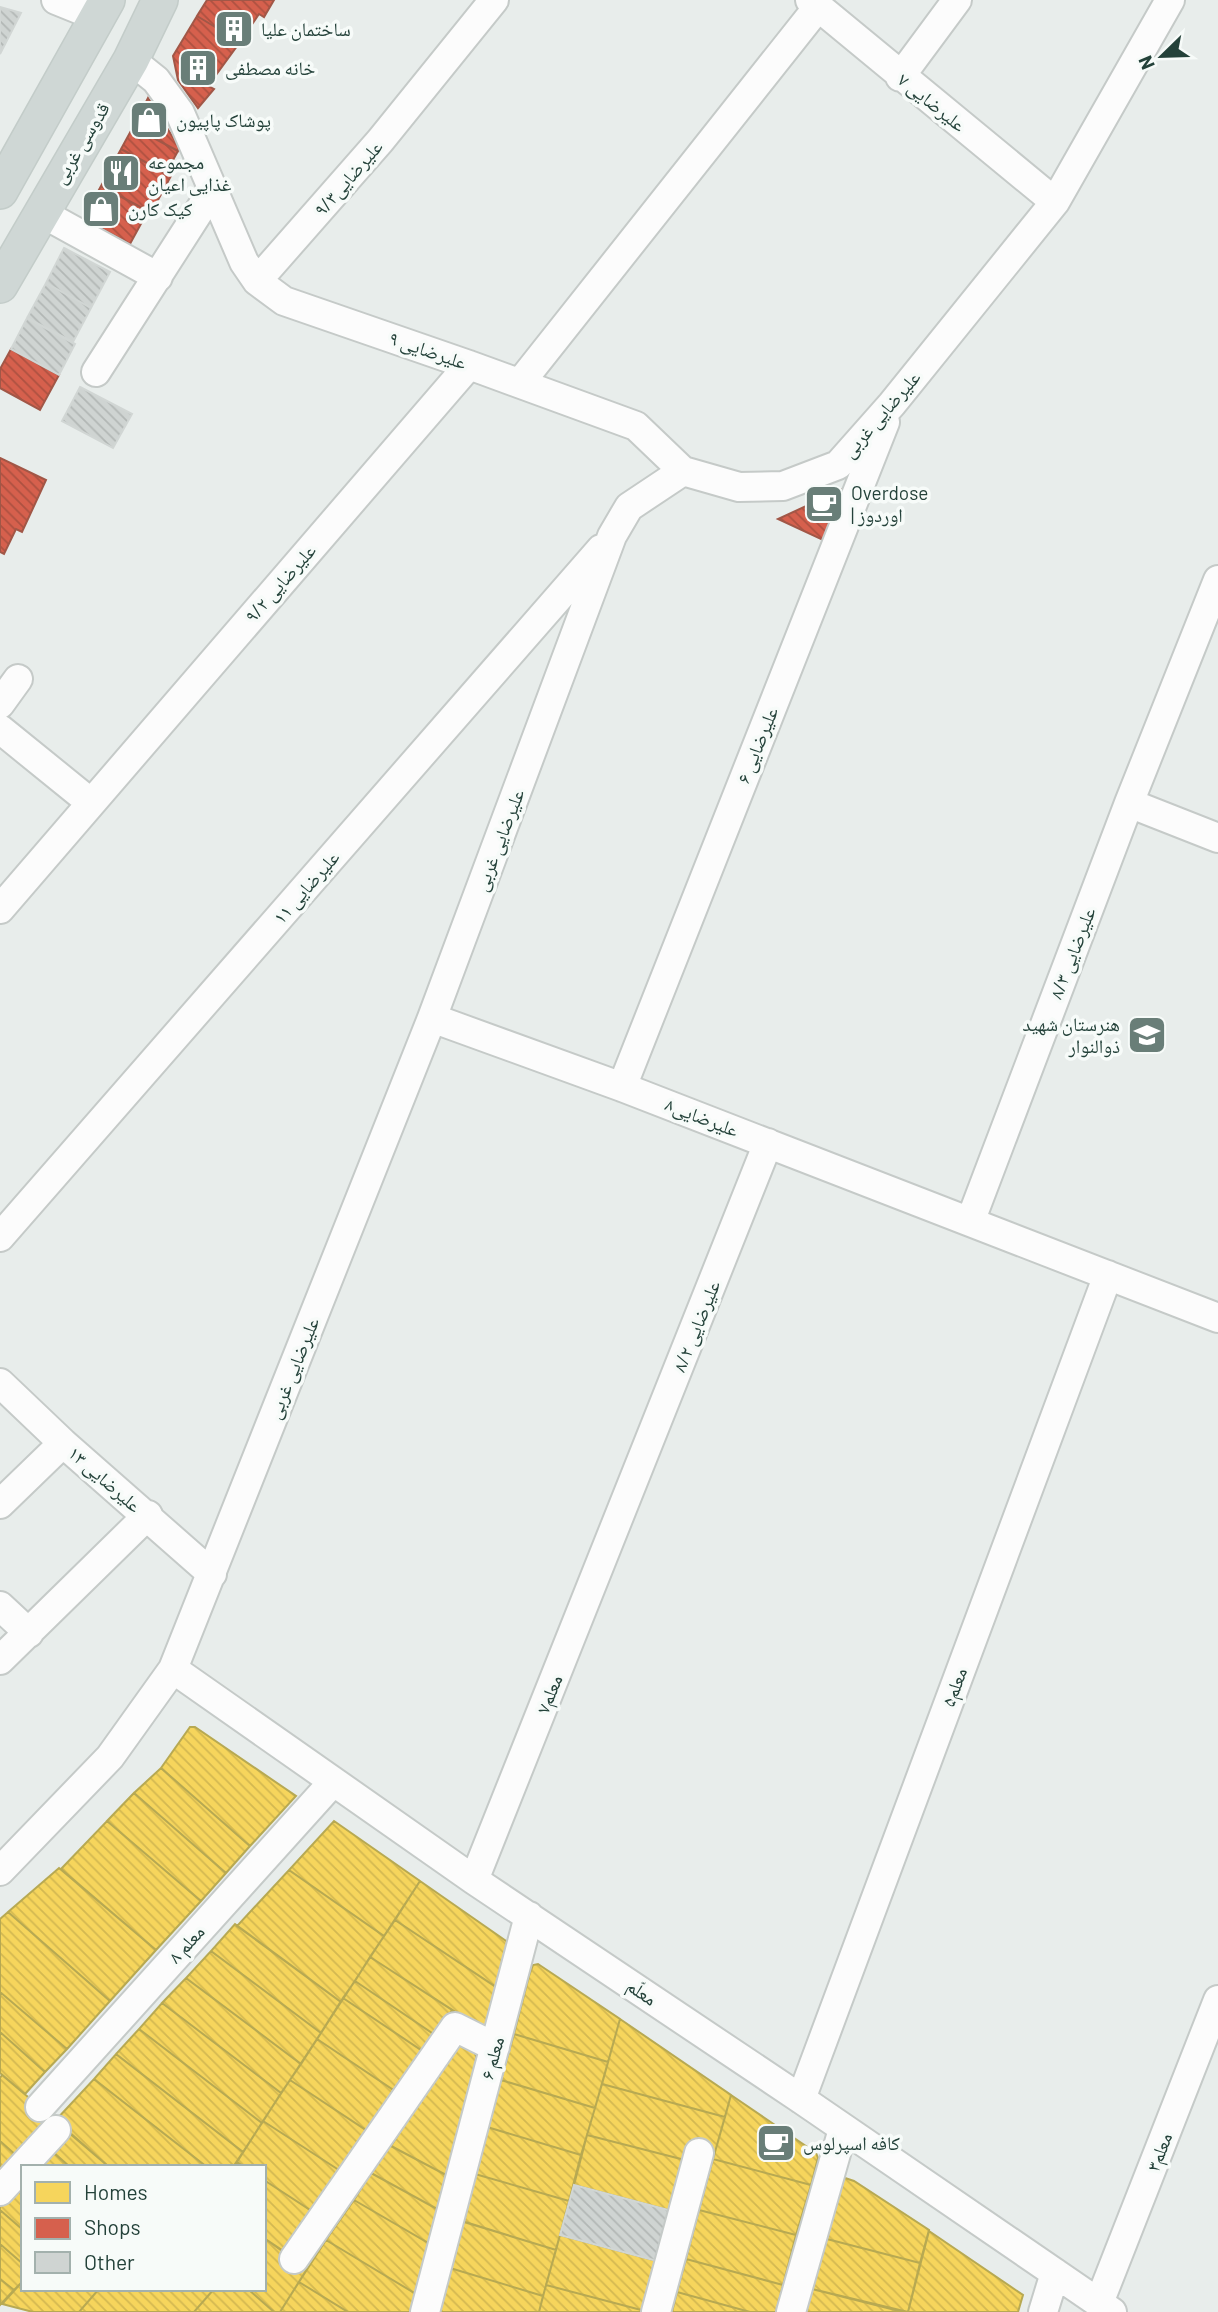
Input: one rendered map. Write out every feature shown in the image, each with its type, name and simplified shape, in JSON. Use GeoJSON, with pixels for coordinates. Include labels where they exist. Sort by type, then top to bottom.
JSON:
{"type":"FeatureCollection","features":[{"type":"Feature","properties":{"kind":"main road","name":"قدوسی غربی"},"geometry":{"type":"LineString","coordinates":[[0,285],[40,212],[131,60],[160,0]]}},
{"type":"Feature","properties":{"kind":"main road"},"geometry":{"type":"LineString","coordinates":[[0,191],[102,8]]}},
{"type":"Feature","properties":{"kind":"street"},"geometry":{"type":"LineString","coordinates":[[56,0],[102,8]]}},
{"type":"Feature","properties":{"kind":"street","name":"علیرضایی۹/۳"},"geometry":{"type":"LineString","coordinates":[[257,281],[380,141],[494,0]]}},
{"type":"Feature","properties":{"kind":"street"},"geometry":{"type":"LineString","coordinates":[[900,77],[957,0]]}},
{"type":"Feature","properties":{"kind":"street","name":"علیرضایی غربی"},"geometry":{"type":"LineString","coordinates":[[0,1871],[110,1757],[173,1669],[432,1018],[612,536],[629,507],[683,471],[739,487],[783,486],[838,465],[892,404],[1055,202],[1170,0]]}},
{"type":"Feature","properties":{"kind":"street"},"geometry":{"type":"LineString","coordinates":[[520,383],[667,197],[814,4]]}},
{"type":"Feature","properties":{"kind":"street","name":"۷ علیرضایی"},"geometry":{"type":"LineString","coordinates":[[814,4],[1055,202]]}},
{"type":"Feature","properties":{"kind":"street","name":"۹ علیرضایی"},"geometry":{"type":"LineString","coordinates":[[131,60],[156,80],[180,113],[244,262],[257,281],[284,301],[636,426],[683,471]]}},
{"type":"Feature","properties":{"kind":"street"},"geometry":{"type":"LineString","coordinates":[[96,372],[212,191]]}},
{"type":"Feature","properties":{"kind":"street"},"geometry":{"type":"LineString","coordinates":[[40,212],[158,277]]}},
{"type":"Feature","properties":{"kind":"street","name":"۹/۲ علیرضایی"},"geometry":{"type":"LineString","coordinates":[[0,909],[469,365]]}},
{"type":"Feature","properties":{"kind":"street","name":"۶ علیرضایی"},"geometry":{"type":"LineString","coordinates":[[622,1087],[892,404]]}},
{"type":"Feature","properties":{"kind":"street","name":"۱۱ علیرضایی"},"geometry":{"type":"LineString","coordinates":[[0,1237],[612,536]]}},
{"type":"Feature","properties":{"kind":"street","name":"۸/۳ علیرضایی"},"geometry":{"type":"LineString","coordinates":[[970,1222],[1129,803],[1218,580]]}},
{"type":"Feature","properties":{"kind":"street"},"geometry":{"type":"LineString","coordinates":[[0,704],[18,679]]}},
{"type":"Feature","properties":{"kind":"street"},"geometry":{"type":"LineString","coordinates":[[0,729],[90,802]]}},
{"type":"Feature","properties":{"kind":"street"},"geometry":{"type":"LineString","coordinates":[[1129,803],[1218,838]]}},
{"type":"Feature","properties":{"kind":"street","name":"علیرضایی۸"},"geometry":{"type":"LineString","coordinates":[[432,1018],[622,1087],[1218,1318]]}},
{"type":"Feature","properties":{"kind":"street","name":"علیرضایی ۸/۲"},"geometry":{"type":"LineString","coordinates":[[624,1508],[768,1143]]}},
{"type":"Feature","properties":{"kind":"street","name":"معلم۵"},"geometry":{"type":"LineString","coordinates":[[801,2099],[1108,1275]]}},
{"type":"Feature","properties":{"kind":"street","name":"۱۳ علیرضایی"},"geometry":{"type":"LineString","coordinates":[[0,1383],[63,1443],[212,1574]]}},
{"type":"Feature","properties":{"kind":"street"},"geometry":{"type":"LineString","coordinates":[[4,1500],[63,1443]]}},
{"type":"Feature","properties":{"kind":"street","name":"معلم۷"},"geometry":{"type":"LineString","coordinates":[[474,1880],[624,1508]]}},
{"type":"Feature","properties":{"kind":"street"},"geometry":{"type":"LineString","coordinates":[[0,1660],[148,1516]]}},
{"type":"Feature","properties":{"kind":"street"},"geometry":{"type":"LineString","coordinates":[[0,1606],[29,1633]]}},
{"type":"Feature","properties":{"kind":"street","name":"معلّم"},"geometry":{"type":"LineString","coordinates":[[173,1669],[474,1880],[1106,2307]]}},
{"type":"Feature","properties":{"kind":"street","name":"۸ معلم"},"geometry":{"type":"LineString","coordinates":[[40,2107],[333,1782]]}},
{"type":"Feature","properties":{"kind":"street","name":"۶ معلم"},"geometry":{"type":"LineString","coordinates":[[425,2312],[529,1916]]}},
{"type":"Feature","properties":{"kind":"street","name":"معلم۳"},"geometry":{"type":"LineString","coordinates":[[1106,2307],[1218,2000]]}},
{"type":"Feature","properties":{"kind":"street"},"geometry":{"type":"LineString","coordinates":[[294,2259],[455,2027],[495,2047]]}},
{"type":"Feature","properties":{"kind":"street"},"geometry":{"type":"LineString","coordinates":[[792,2312],[843,2129]]}},
{"type":"Feature","properties":{"kind":"street"},"geometry":{"type":"LineString","coordinates":[[24,2165],[56,2130]]}},
{"type":"Feature","properties":{"kind":"street"},"geometry":{"type":"LineString","coordinates":[[656,2312],[699,2153]]}},
{"type":"Feature","properties":{"kind":"street"},"geometry":{"type":"LineString","coordinates":[[0,2191],[21,2168]]}},
{"type":"Feature","properties":{"kind":"street"},"geometry":{"type":"LineString","coordinates":[[1043,2312],[1055,2273]]}},
{"type":"Feature","properties":{"kind":"building: Homes"},"geometry":{"type":"Polygon","coordinates":[[[190,1727],[195,1727],[296,1796],[250,1846],[161,1768],[190,1727]]]}},
{"type":"Feature","properties":{"kind":"building: Homes"},"geometry":{"type":"Polygon","coordinates":[[[161,1768],[250,1846],[226,1873],[134,1793],[161,1768]]]}},
{"type":"Feature","properties":{"kind":"building: Homes"},"geometry":{"type":"Polygon","coordinates":[[[134,1793],[226,1873],[201,1901],[107,1821],[134,1793]]]}},
{"type":"Feature","properties":{"kind":"building: Homes"},"geometry":{"type":"Polygon","coordinates":[[[107,1821],[201,1901],[156,1950],[61,1869],[107,1821]]]}},
{"type":"Feature","properties":{"kind":"building: Homes"},"geometry":{"type":"Polygon","coordinates":[[[334,1821],[420,1881],[384,1936],[289,1870],[334,1821]]]}},
{"type":"Feature","properties":{"kind":"building: Homes"},"geometry":{"type":"Polygon","coordinates":[[[59,1868],[156,1950],[110,2001],[8,1912],[59,1868]]]}},
{"type":"Feature","properties":{"kind":"building: Homes"},"geometry":{"type":"Polygon","coordinates":[[[289,1870],[384,1936],[341,2002],[237,1926],[289,1870]]]}},
{"type":"Feature","properties":{"kind":"building: Homes"},"geometry":{"type":"Polygon","coordinates":[[[420,1881],[509,1943],[499,1989],[395,1920],[420,1881]]]}},
{"type":"Feature","properties":{"kind":"building: Homes"},"geometry":{"type":"Polygon","coordinates":[[[8,1912],[110,2001],[67,2049],[0,1992],[0,1919],[8,1912]]]}},
{"type":"Feature","properties":{"kind":"building: Homes"},"geometry":{"type":"Polygon","coordinates":[[[395,1920],[499,1989],[487,2032],[370,1957],[395,1920]]]}},
{"type":"Feature","properties":{"kind":"building: Homes"},"geometry":{"type":"Polygon","coordinates":[[[235,1924],[341,2002],[321,2033],[211,1951],[235,1924]]]}},
{"type":"Feature","properties":{"kind":"building: Homes"},"geometry":{"type":"Polygon","coordinates":[[[211,1951],[321,2033],[301,2064],[186,1978],[211,1951]]]}},
{"type":"Feature","properties":{"kind":"building: Homes"},"geometry":{"type":"Polygon","coordinates":[[[370,1957],[452,2010],[435,2035],[355,1981],[370,1957]]]}},
{"type":"Feature","properties":{"kind":"building: Homes"},"geometry":{"type":"Polygon","coordinates":[[[538,1964],[620,2019],[608,2062],[514,2034],[529,1976],[533,1965],[538,1964]]]}},
{"type":"Feature","properties":{"kind":"building: Homes"},"geometry":{"type":"Polygon","coordinates":[[[186,1978],[301,2064],[281,2093],[162,2003],[186,1978]]]}},
{"type":"Feature","properties":{"kind":"building: Homes"},"geometry":{"type":"Polygon","coordinates":[[[355,1981],[435,2035],[424,2052],[343,1998],[355,1981]]]}},
{"type":"Feature","properties":{"kind":"building: Homes"},"geometry":{"type":"Polygon","coordinates":[[[0,1992],[67,2049],[45,2072],[0,2032],[0,1992]]]}},
{"type":"Feature","properties":{"kind":"building: Homes"},"geometry":{"type":"Polygon","coordinates":[[[343,1998],[424,2052],[398,2093],[317,2039],[343,1998]]]}},
{"type":"Feature","properties":{"kind":"building: Homes"},"geometry":{"type":"Polygon","coordinates":[[[162,2003],[281,2093],[262,2123],[139,2029],[162,2003]]]}},
{"type":"Feature","properties":{"kind":"building: Homes"},"geometry":{"type":"Polygon","coordinates":[[[620,2019],[731,2095],[725,2117],[602,2084],[620,2019]]]}},
{"type":"Feature","properties":{"kind":"building: Homes"},"geometry":{"type":"Polygon","coordinates":[[[139,2029],[262,2123],[243,2152],[116,2054],[139,2029]]]}},
{"type":"Feature","properties":{"kind":"building: Homes"},"geometry":{"type":"Polygon","coordinates":[[[0,2032],[45,2072],[25,2094],[0,2073],[0,2032]]]}},
{"type":"Feature","properties":{"kind":"building: Homes"},"geometry":{"type":"Polygon","coordinates":[[[514,2034],[608,2062],[595,2108],[501,2080],[514,2034]]]}},
{"type":"Feature","properties":{"kind":"building: Homes"},"geometry":{"type":"Polygon","coordinates":[[[317,2039],[398,2093],[372,2134],[290,2080],[317,2039]]]}},
{"type":"Feature","properties":{"kind":"building: Homes"},"geometry":{"type":"Polygon","coordinates":[[[463,2045],[474,2051],[478,2062],[448,2176],[391,2146],[456,2046],[463,2045]]]}},
{"type":"Feature","properties":{"kind":"building: Homes"},"geometry":{"type":"Polygon","coordinates":[[[116,2054],[243,2152],[234,2165],[204,2165],[94,2079],[116,2054]]]}},
{"type":"Feature","properties":{"kind":"building: Homes"},"geometry":{"type":"Polygon","coordinates":[[[2,2075],[60,2124],[18,2157],[0,2141],[2,2075]]]}},
{"type":"Feature","properties":{"kind":"building: Homes"},"geometry":{"type":"Polygon","coordinates":[[[94,2079],[204,2165],[107,2165],[55,2121],[94,2079]]]}},
{"type":"Feature","properties":{"kind":"building: Homes"},"geometry":{"type":"Polygon","coordinates":[[[290,2080],[369,2132],[342,2172],[263,2121],[290,2080]]]}},
{"type":"Feature","properties":{"kind":"building: Homes"},"geometry":{"type":"Polygon","coordinates":[[[501,2080],[595,2108],[581,2155],[487,2127],[501,2080]]]}},
{"type":"Feature","properties":{"kind":"building: Homes"},"geometry":{"type":"Polygon","coordinates":[[[602,2084],[725,2117],[713,2159],[688,2151],[685,2160],[587,2135],[602,2084]]]}},
{"type":"Feature","properties":{"kind":"building: Homes"},"geometry":{"type":"Polygon","coordinates":[[[731,2095],[816,2153],[818,2158],[811,2185],[713,2159],[731,2095]]]}},
{"type":"Feature","properties":{"kind":"building: Homes"},"geometry":{"type":"Polygon","coordinates":[[[263,2121],[345,2174],[318,2215],[266,2181],[266,2165],[242,2165],[237,2162],[263,2121]]]}},
{"type":"Feature","properties":{"kind":"building: Homes"},"geometry":{"type":"Polygon","coordinates":[[[60,2124],[107,2165],[68,2165],[43,2143],[60,2124]]]}},
{"type":"Feature","properties":{"kind":"building: Homes"},"geometry":{"type":"Polygon","coordinates":[[[487,2127],[581,2155],[569,2201],[475,2174],[487,2127]]]}},
{"type":"Feature","properties":{"kind":"building: Homes"},"geometry":{"type":"Polygon","coordinates":[[[587,2135],[685,2160],[672,2211],[574,2185],[587,2135]]]}},
{"type":"Feature","properties":{"kind":"building: Homes"},"geometry":{"type":"Polygon","coordinates":[[[0,2141],[18,2157],[0,2175],[0,2141]]]}},
{"type":"Feature","properties":{"kind":"building: Homes"},"geometry":{"type":"Polygon","coordinates":[[[389,2145],[448,2176],[439,2210],[371,2173],[389,2145]]]}},
{"type":"Feature","properties":{"kind":"building: Homes"},"geometry":{"type":"Polygon","coordinates":[[[48,2148],[68,2165],[34,2165],[48,2148]]]}},
{"type":"Feature","properties":{"kind":"building: Homes"},"geometry":{"type":"Polygon","coordinates":[[[713,2159],[811,2185],[796,2235],[699,2210],[713,2159]]]}},
{"type":"Feature","properties":{"kind":"building: Homes"},"geometry":{"type":"Polygon","coordinates":[[[371,2173],[439,2210],[430,2244],[354,2200],[371,2173]]]}},
{"type":"Feature","properties":{"kind":"building: Homes"},"geometry":{"type":"Polygon","coordinates":[[[475,2174],[569,2201],[556,2250],[464,2222],[475,2174]]]}},
{"type":"Feature","properties":{"kind":"building: Homes"},"geometry":{"type":"Polygon","coordinates":[[[842,2177],[854,2181],[929,2230],[920,2263],[823,2238],[842,2177]]]}},
{"type":"Feature","properties":{"kind":"building: Homes"},"geometry":{"type":"Polygon","coordinates":[[[266,2181],[318,2215],[291,2256],[266,2239],[266,2181]]]}},
{"type":"Feature","properties":{"kind":"building: Homes"},"geometry":{"type":"Polygon","coordinates":[[[14,2187],[21,2192],[21,2228],[0,2210],[0,2204],[14,2187]]]}},
{"type":"Feature","properties":{"kind":"building: Homes"},"geometry":{"type":"Polygon","coordinates":[[[354,2200],[430,2244],[416,2294],[326,2240],[354,2200]]]}},
{"type":"Feature","properties":{"kind":"building: Homes"},"geometry":{"type":"Polygon","coordinates":[[[0,2210],[21,2228],[21,2262],[0,2244],[0,2210]]]}},
{"type":"Feature","properties":{"kind":"building: Homes"},"geometry":{"type":"Polygon","coordinates":[[[699,2210],[796,2235],[783,2285],[686,2259],[699,2210]]]}},
{"type":"Feature","properties":{"kind":"building: Homes"},"geometry":{"type":"Polygon","coordinates":[[[462,2221],[556,2250],[543,2296],[450,2268],[462,2221]]]}},
{"type":"Feature","properties":{"kind":"building: Homes"},"geometry":{"type":"Polygon","coordinates":[[[929,2231],[1023,2295],[1018,2312],[908,2312],[929,2231]]]}},
{"type":"Feature","properties":{"kind":"building: Homes"},"geometry":{"type":"Polygon","coordinates":[[[560,2235],[657,2261],[645,2311],[546,2285],[560,2235]]]}},
{"type":"Feature","properties":{"kind":"building: Homes"},"geometry":{"type":"Polygon","coordinates":[[[823,2238],[920,2263],[908,2312],[808,2288],[823,2238]]]}},
{"type":"Feature","properties":{"kind":"building: Homes"},"geometry":{"type":"Polygon","coordinates":[[[266,2239],[307,2269],[280,2312],[274,2312],[250,2291],[266,2291],[266,2239]]]}},
{"type":"Feature","properties":{"kind":"building: Homes"},"geometry":{"type":"Polygon","coordinates":[[[326,2240],[416,2294],[411,2312],[348,2312],[299,2282],[326,2240]]]}},
{"type":"Feature","properties":{"kind":"building: Homes"},"geometry":{"type":"Polygon","coordinates":[[[0,2244],[21,2262],[21,2283],[14,2290],[0,2279],[0,2244]]]}},
{"type":"Feature","properties":{"kind":"building: Homes"},"geometry":{"type":"Polygon","coordinates":[[[686,2259],[783,2285],[776,2312],[750,2312],[677,2292],[686,2259]]]}},
{"type":"Feature","properties":{"kind":"building: Homes"},"geometry":{"type":"Polygon","coordinates":[[[450,2268],[543,2296],[539,2312],[438,2312],[450,2268]]]}},
{"type":"Feature","properties":{"kind":"building: Homes"},"geometry":{"type":"Polygon","coordinates":[[[0,2279],[14,2290],[0,2305],[0,2279]]]}},
{"type":"Feature","properties":{"kind":"building: Homes"},"geometry":{"type":"Polygon","coordinates":[[[299,2282],[348,2312],[280,2312],[299,2282]]]}},
{"type":"Feature","properties":{"kind":"building: Homes"},"geometry":{"type":"Polygon","coordinates":[[[21,2283],[21,2291],[97,2291],[79,2312],[33,2312],[2,2304],[21,2283]]]}},
{"type":"Feature","properties":{"kind":"building: Homes"},"geometry":{"type":"Polygon","coordinates":[[[546,2285],[645,2311],[645,2312],[539,2312],[546,2285]]]}},
{"type":"Feature","properties":{"kind":"building: Homes"},"geometry":{"type":"Polygon","coordinates":[[[808,2288],[903,2312],[802,2312],[808,2288]]]}},
{"type":"Feature","properties":{"kind":"building: Homes"},"geometry":{"type":"Polygon","coordinates":[[[97,2291],[212,2291],[194,2312],[79,2312],[97,2291]]]}},
{"type":"Feature","properties":{"kind":"building: Homes"},"geometry":{"type":"Polygon","coordinates":[[[212,2291],[250,2291],[274,2312],[194,2312],[212,2291]]]}},
{"type":"Feature","properties":{"kind":"building: Homes"},"geometry":{"type":"Polygon","coordinates":[[[677,2292],[750,2312],[672,2312],[677,2292]]]}},
{"type":"Feature","properties":{"kind":"building: Shops","name":"ساختمان علیا"},"geometry":{"type":"Polygon","coordinates":[[[207,0],[274,0],[264,17],[259,14],[240,42],[197,16],[207,0]]]}},
{"type":"Feature","properties":{"kind":"building: Shops","name":"خانه مصطفی"},"geometry":{"type":"Polygon","coordinates":[[[197,16],[240,42],[208,86],[214,89],[198,108],[178,80],[173,56],[197,16]]]}},
{"type":"Feature","properties":{"kind":"building: Shops"},"geometry":{"type":"Polygon","coordinates":[[[148,98],[179,147],[178,151],[133,127],[148,98]]]}},
{"type":"Feature","properties":{"kind":"building: Shops"},"geometry":{"type":"Polygon","coordinates":[[[133,127],[178,151],[166,173],[121,149],[133,127]]]}},
{"type":"Feature","properties":{"kind":"building: Shops"},"geometry":{"type":"Polygon","coordinates":[[[121,149],[171,176],[151,213],[101,186],[121,149]]]}},
{"type":"Feature","properties":{"kind":"building: Shops"},"geometry":{"type":"Polygon","coordinates":[[[101,186],[148,211],[130,244],[91,223],[88,210],[101,186]]]}},
{"type":"Feature","properties":{"kind":"building: Shops"},"geometry":{"type":"Polygon","coordinates":[[[11,349],[59,375],[40,410],[0,388],[0,369],[11,349]]]}},
{"type":"Feature","properties":{"kind":"building: Shops"},"geometry":{"type":"Polygon","coordinates":[[[0,458],[46,480],[22,532],[16,529],[4,554],[0,552],[0,458]]]}},
{"type":"Feature","properties":{"kind":"building: Shops","name":"Overdose | اوردوز"},"geometry":{"type":"Polygon","coordinates":[[[843,489],[823,540],[778,519],[843,489]]]}},
{"type":"Feature","properties":{"kind":"building: Other"},"geometry":{"type":"Polygon","coordinates":[[[0,7],[21,13],[0,54],[0,7]]]}},
{"type":"Feature","properties":{"kind":"building: Other"},"geometry":{"type":"Polygon","coordinates":[[[64,248],[110,272],[91,308],[46,283],[64,248]]]}},
{"type":"Feature","properties":{"kind":"building: Other"},"geometry":{"type":"Polygon","coordinates":[[[46,283],[91,308],[73,342],[27,318],[46,283]]]}},
{"type":"Feature","properties":{"kind":"building: Other"},"geometry":{"type":"Polygon","coordinates":[[[27,318],[75,344],[59,375],[11,349],[27,318]]]}},
{"type":"Feature","properties":{"kind":"building: Other"},"geometry":{"type":"Polygon","coordinates":[[[80,387],[132,414],[113,448],[62,421],[80,387]]]}},
{"type":"Feature","properties":{"kind":"building: Other"},"geometry":{"type":"Polygon","coordinates":[[[574,2185],[672,2211],[657,2261],[560,2235],[574,2185]]]}},
{"type":"Feature","properties":{"kind":"place","name":"ساختمان علیا"},"geometry":{"type":"Point","coordinates":[234,29]}},
{"type":"Feature","properties":{"kind":"place","name":"خانه مصطفی"},"geometry":{"type":"Point","coordinates":[198,68]}},
{"type":"Feature","properties":{"kind":"place","name":"پوشاک پاپیون"},"geometry":{"type":"Point","coordinates":[149,120]}},
{"type":"Feature","properties":{"kind":"place","name":"مجموعه غذایی اعیان"},"geometry":{"type":"Point","coordinates":[121,173]}},
{"type":"Feature","properties":{"kind":"place","name":"کیک کارن"},"geometry":{"type":"Point","coordinates":[101,209]}},
{"type":"Feature","properties":{"kind":"place","name":"Overdose | اوردوز"},"geometry":{"type":"Point","coordinates":[824,504]}},
{"type":"Feature","properties":{"kind":"place","name":"هنرستان شهید ذوالنوار"},"geometry":{"type":"Point","coordinates":[1147,1035]}},
{"type":"Feature","properties":{"kind":"place","name":"کافه اسپرلوس"},"geometry":{"type":"Point","coordinates":[776,2143]}}]}
